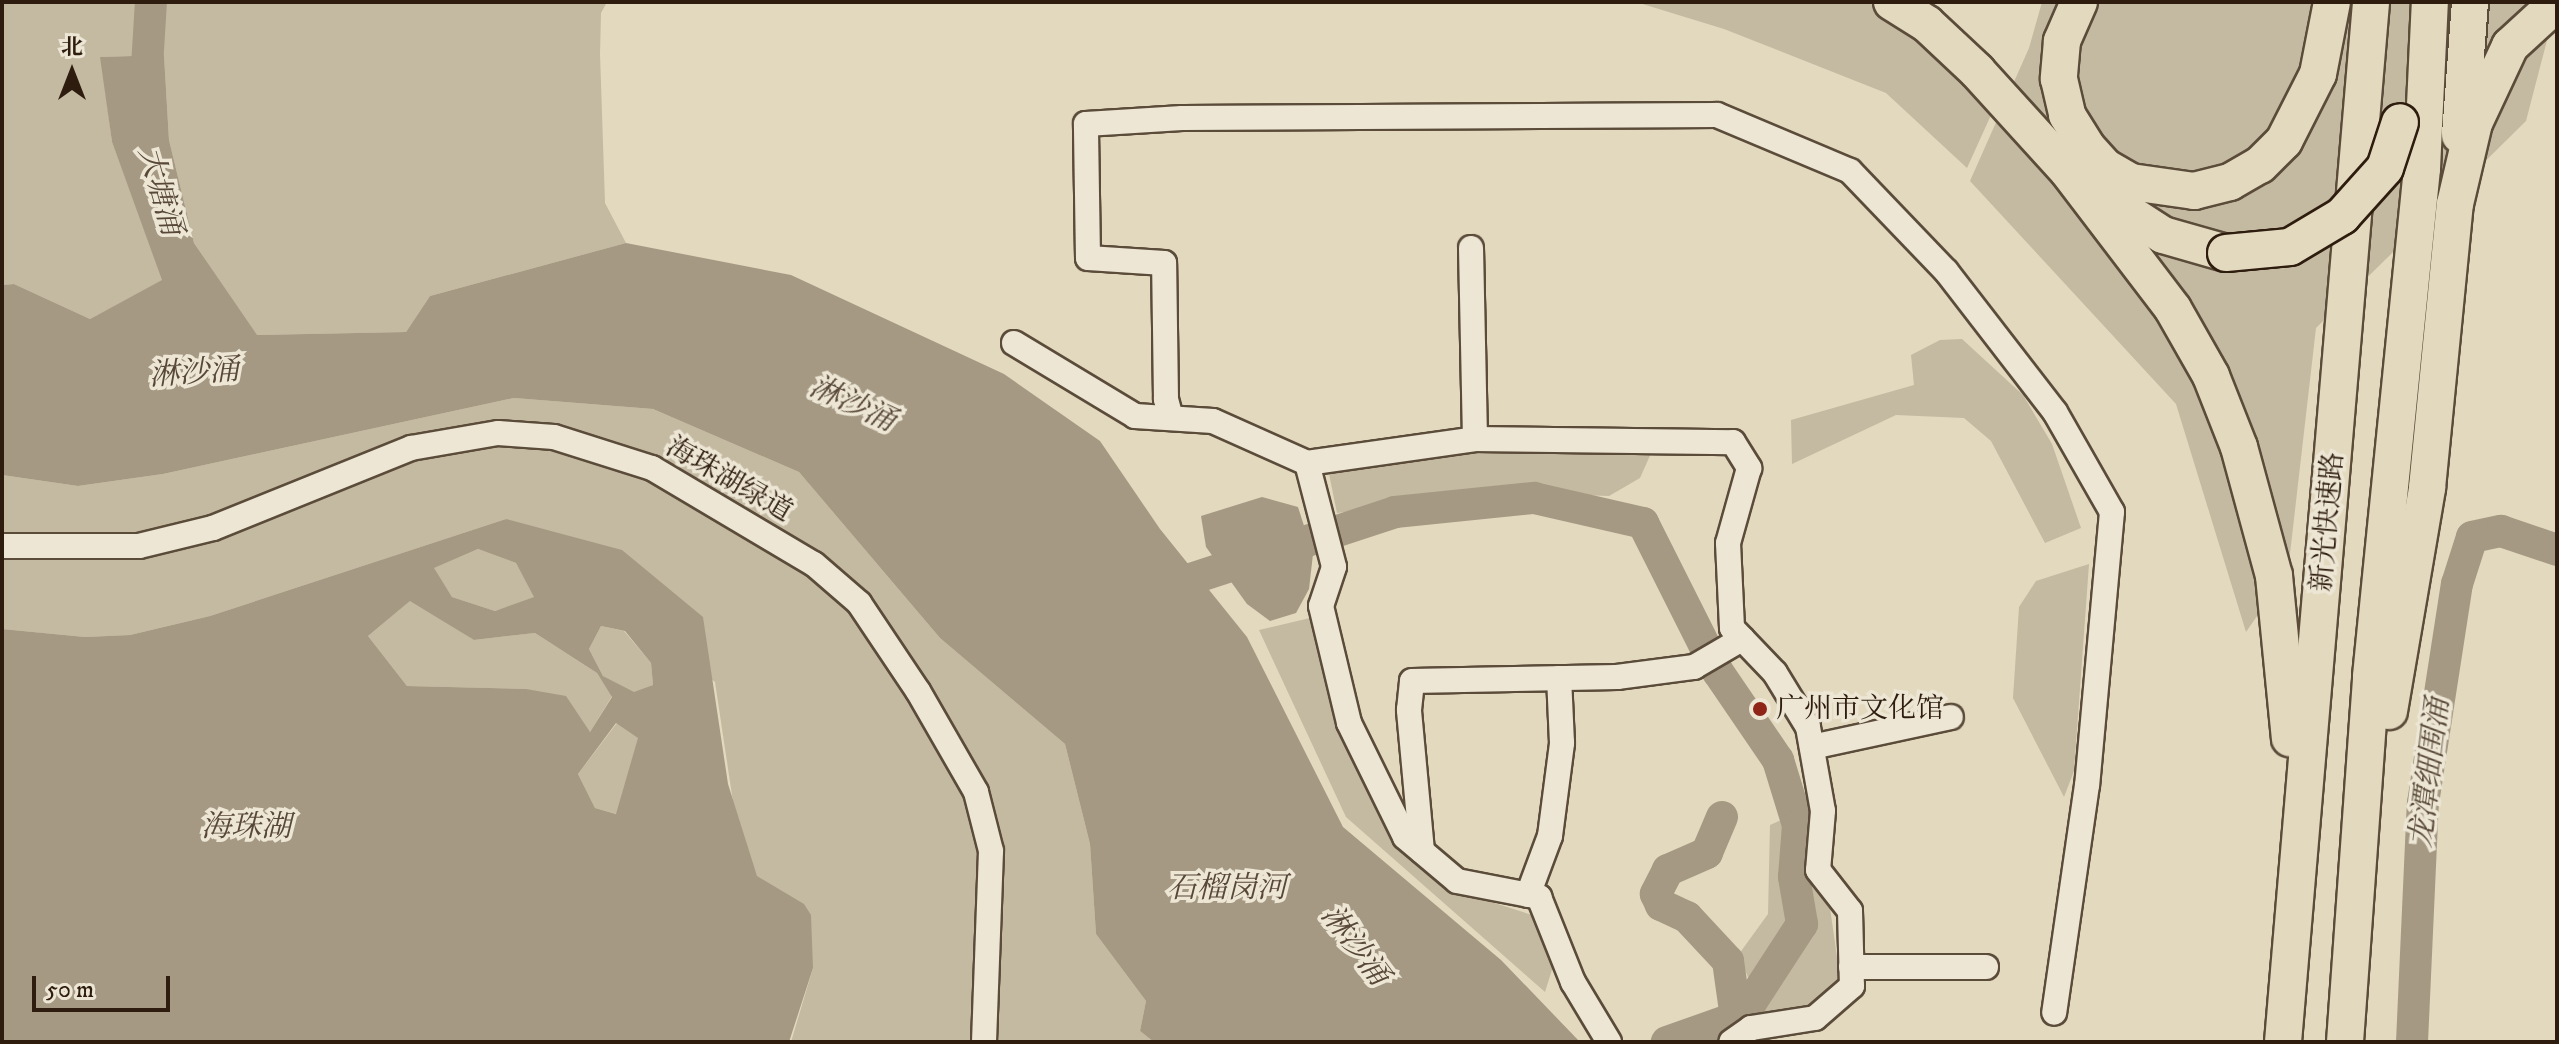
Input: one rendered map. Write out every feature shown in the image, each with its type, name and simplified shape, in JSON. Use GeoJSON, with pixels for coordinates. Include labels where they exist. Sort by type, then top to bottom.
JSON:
{"type":"FeatureCollection","features":[{"type":"Feature","properties":{"kind":"highway"},"geometry":{"type":"LineString","coordinates":[[1892,2],[1927,24],[1977,71],[2068,171],[2173,309],[2211,376],[2239,447],[2276,590],[2288,679],[2296,871]]}},
{"type":"Feature","properties":{"kind":"highway"},"geometry":{"type":"LineString","coordinates":[[2079,2],[2062,41],[2059,79],[2067,115],[2086,146],[2105,167],[2131,182],[2194,191],[2230,182],[2260,165],[2284,141],[2318,74],[2332,2]]}},
{"type":"Feature","properties":{"kind":"highway","name":"新光快速路"},"geometry":{"type":"LineString","coordinates":[[2283,1042],[2371,2]]}},
{"type":"Feature","properties":{"kind":"highway"},"geometry":{"type":"LineString","coordinates":[[2068,171],[2163,235],[2226,253],[2290,247],[2342,216],[2385,168],[2400,122],[2418,2]]}},
{"type":"Feature","properties":{"kind":"highway","name":"新光快速路"},"geometry":{"type":"LineString","coordinates":[[2345,1042],[2371,676],[2422,169],[2430,2]]}},
{"type":"Feature","properties":{"kind":"highway"},"geometry":{"type":"LineString","coordinates":[[2356,889],[2418,555],[2455,204],[2470,2]]}},
{"type":"Feature","properties":{"kind":"highway"},"geometry":{"type":"LineString","coordinates":[[2455,204],[2474,123],[2510,46],[2557,3]]}},
{"type":"Feature","properties":{"kind":"street"},"geometry":{"type":"LineString","coordinates":[[1171,418],[1166,399],[1164,263],[1088,258],[1086,124],[1182,118],[1717,115],[1850,171],[1946,271],[2046,400],[2112,512],[2087,785],[2054,1013]]}},
{"type":"Feature","properties":{"kind":"street"},"geometry":{"type":"LineString","coordinates":[[1471,248],[1475,439]]}},
{"type":"Feature","properties":{"kind":"street"},"geometry":{"type":"LineString","coordinates":[[1014,343],[1135,416],[1213,421],[1307,463],[1475,439],[1733,442],[1749,468],[1728,543],[1732,628],[1775,673],[1808,727],[1823,811],[1818,870],[1850,911],[1852,986],[1815,1018],[1751,1028],[1731,1042]]}},
{"type":"Feature","properties":{"kind":"street","name":"海珠湖绿道"},"geometry":{"type":"LineString","coordinates":[[2,546],[139,546],[213,528],[411,448],[498,433],[554,437],[652,468],[814,564],[859,603],[918,691],[976,792],[991,851],[984,1042]]}},
{"type":"Feature","properties":{"kind":"street"},"geometry":{"type":"LineString","coordinates":[[1307,463],[1334,567],[1321,606],[1349,723],[1405,837],[1457,881],[1539,897],[1573,982],[1605,1034]]}},
{"type":"Feature","properties":{"kind":"street"},"geometry":{"type":"LineString","coordinates":[[1422,851],[1409,710],[1412,681],[1559,678],[1694,667],[1741,639]]}},
{"type":"Feature","properties":{"kind":"street"},"geometry":{"type":"LineString","coordinates":[[1528,895],[1550,836],[1562,743],[1559,678]]}},
{"type":"Feature","properties":{"kind":"street"},"geometry":{"type":"LineString","coordinates":[[1812,747],[1951,717]]}},
{"type":"Feature","properties":{"kind":"street"},"geometry":{"type":"LineString","coordinates":[[1851,967],[1986,967]]}},
{"type":"Feature","properties":{"kind":"shaded area"},"geometry":{"type":"Polygon","coordinates":[[[2,2],[607,2],[601,13],[600,54],[605,203],[626,243],[430,296],[406,332],[256,335],[194,243],[169,140],[164,55],[101,57],[112,142],[163,280],[90,319],[14,284],[2,285],[2,2]]]}},
{"type":"Feature","properties":{"kind":"shaded area"},"geometry":{"type":"Polygon","coordinates":[[[1636,2],[1881,2],[1996,104],[1967,168],[1886,93],[1724,29],[1636,2]]]}},
{"type":"Feature","properties":{"kind":"shaded area"},"geometry":{"type":"Polygon","coordinates":[[[2042,2],[2557,2],[2526,121],[2316,328],[2288,571],[2246,632],[2176,404],[1970,181],[2029,48],[2042,2]]]}},
{"type":"Feature","properties":{"kind":"shaded area"},"geometry":{"type":"Polygon","coordinates":[[[1962,339],[2023,395],[2052,444],[2081,528],[2045,543],[1991,441],[1964,418],[1896,415],[1792,464],[1791,420],[1914,385],[1911,355],[1940,340],[1962,339]]]}},
{"type":"Feature","properties":{"kind":"shaded area"},"geometry":{"type":"Polygon","coordinates":[[[514,398],[653,409],[799,472],[940,638],[1065,744],[1090,844],[1096,934],[1146,1001],[1140,1031],[1154,1042],[791,1042],[813,968],[757,877],[735,815],[715,682],[506,519],[210,616],[130,635],[85,637],[2,629],[2,475],[78,486],[163,474],[514,398]]]}},
{"type":"Feature","properties":{"kind":"shaded area"},"geometry":{"type":"Polygon","coordinates":[[[1468,447],[1652,451],[1640,478],[1609,496],[1494,492],[1337,513],[1328,469],[1468,447]]]}},
{"type":"Feature","properties":{"kind":"shaded area"},"geometry":{"type":"Polygon","coordinates":[[[478,549],[516,563],[535,597],[495,611],[452,597],[433,568],[478,549]]]}},
{"type":"Feature","properties":{"kind":"shaded area"},"geometry":{"type":"Polygon","coordinates":[[[2089,564],[2074,771],[2064,797],[2013,698],[2019,607],[2036,581],[2089,564]]]}},
{"type":"Feature","properties":{"kind":"shaded area"},"geometry":{"type":"Polygon","coordinates":[[[411,600],[474,640],[535,633],[597,673],[612,696],[590,732],[526,689],[407,686],[368,636],[411,600]]]}},
{"type":"Feature","properties":{"kind":"shaded area"},"geometry":{"type":"Polygon","coordinates":[[[1310,618],[1402,845],[1466,894],[1532,915],[1555,960],[1545,992],[1346,817],[1259,630],[1310,618]]]}},
{"type":"Feature","properties":{"kind":"shaded area"},"geometry":{"type":"Polygon","coordinates":[[[601,626],[624,631],[651,663],[653,685],[634,693],[603,676],[589,649],[601,626]]]}},
{"type":"Feature","properties":{"kind":"shaded area"},"geometry":{"type":"Polygon","coordinates":[[[617,723],[639,737],[617,814],[595,808],[578,774],[617,723]]]}},
{"type":"Feature","properties":{"kind":"shaded area"},"geometry":{"type":"Polygon","coordinates":[[[1808,808],[1808,882],[1830,908],[1841,985],[1807,1012],[1761,1011],[1739,954],[1768,914],[1770,825],[1808,808]]]}},
{"type":"Feature","properties":{"kind":"water","name":"石榴岗河"},"geometry":{"type":"Polygon","coordinates":[[[164,55],[169,140],[194,243],[257,335],[406,332],[430,296],[626,243],[791,275],[1004,374],[1100,441],[1160,529],[1247,637],[1343,827],[1501,960],[1580,1042],[1154,1042],[1140,1031],[1146,1001],[1096,934],[1090,844],[1065,744],[940,638],[799,472],[653,409],[514,398],[163,474],[78,486],[2,475],[2,285],[14,284],[90,319],[162,280],[112,142],[100,57],[164,55]]]}},
{"type":"Feature","properties":{"kind":"water"},"geometry":{"type":"Polygon","coordinates":[[[1262,497],[1298,507],[1313,554],[1309,589],[1296,613],[1270,621],[1247,604],[1206,547],[1201,516],[1262,497]]]}},
{"type":"Feature","properties":{"kind":"water","name":"海珠湖"},"geometry":{"type":"Polygon","coordinates":[[[506,519],[622,550],[703,617],[728,784],[757,876],[804,904],[811,915],[813,968],[789,1042],[2,1042],[2,629],[85,637],[130,635],[210,616],[506,519]],[[478,549],[434,568],[452,597],[495,611],[534,597],[516,563],[478,549]],[[410,601],[368,636],[407,686],[526,689],[566,696],[590,732],[612,697],[597,673],[535,633],[474,640],[410,601]],[[601,626],[589,649],[603,676],[634,692],[653,685],[651,663],[625,631],[601,626]],[[616,723],[578,774],[595,808],[616,814],[638,738],[616,723]]]}},
{"type":"Feature","properties":{"kind":"waterway","name":"大塘涌"},"geometry":{"type":"LineString","coordinates":[[145,99],[151,2]]}},
{"type":"Feature","properties":{"kind":"waterway"},"geometry":{"type":"LineString","coordinates":[[1157,590],[1395,512],[1534,498],[1643,523],[1718,672],[1778,760],[1798,825],[1794,877],[1802,924],[1743,1015],[1667,1042]]}},
{"type":"Feature","properties":{"kind":"waterway","name":"龙潭细围涌"},"geometry":{"type":"LineString","coordinates":[[2412,1042],[2423,803],[2457,584],[2472,537],[2501,531],[2557,550]]}},
{"type":"Feature","properties":{"kind":"waterway"},"geometry":{"type":"LineString","coordinates":[[1722,817],[1707,853],[1668,870],[1656,894],[1661,905],[1687,917],[1728,961],[1736,1018]]}},
{"type":"Feature","properties":{"kind":"place","name":"广州市文化馆"},"geometry":{"type":"Point","coordinates":[1760,709]}},
{"type":"Feature","properties":{"kind":"water label","name":"淋沙涌"},"geometry":{"type":"Point","coordinates":[194,374]}},
{"type":"Feature","properties":{"kind":"water label","name":"淋沙涌"},"geometry":{"type":"Point","coordinates":[852,405]}},
{"type":"Feature","properties":{"kind":"water label","name":"淋沙涌"},"geometry":{"type":"Point","coordinates":[1354,946]}}]}
